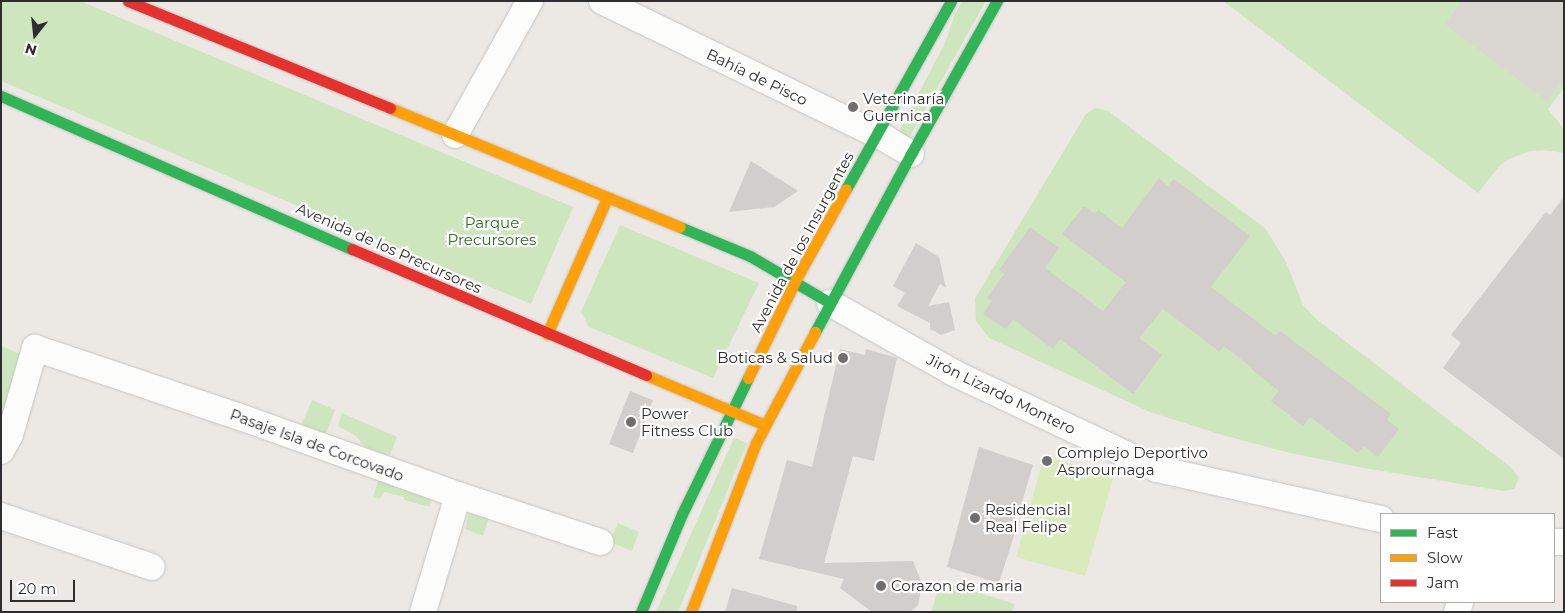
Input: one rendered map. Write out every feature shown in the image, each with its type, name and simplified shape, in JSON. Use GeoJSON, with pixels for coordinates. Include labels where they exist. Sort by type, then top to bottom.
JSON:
{"type":"FeatureCollection","features":[{"type":"Feature","properties":{"kind":"main road"},"geometry":{"type":"LineString","coordinates":[[128,1],[750,256],[830,303]]}},
{"type":"Feature","properties":{"kind":"main road","name":"Avenida de los Insurgentes"},"geometry":{"type":"LineString","coordinates":[[641,612],[682,514],[795,281],[951,1]]}},
{"type":"Feature","properties":{"kind":"main road"},"geometry":{"type":"LineString","coordinates":[[691,612],[765,425],[911,154],[997,1]]}},
{"type":"Feature","properties":{"kind":"main road","name":"Avenida de los Precursores"},"geometry":{"type":"LineString","coordinates":[[1,96],[547,334],[765,425]]}},
{"type":"Feature","properties":{"kind":"main road"},"geometry":{"type":"LineString","coordinates":[[547,334],[606,198]]}},
{"type":"Feature","properties":{"kind":"street"},"geometry":{"type":"LineString","coordinates":[[455,135],[530,1]]}},
{"type":"Feature","properties":{"kind":"street","name":"Bahía de Pisco"},"geometry":{"type":"LineString","coordinates":[[602,1],[911,154]]}},
{"type":"Feature","properties":{"kind":"street","name":"Jirón Lizardo Montero"},"geometry":{"type":"LineString","coordinates":[[830,303],[954,373],[1157,469],[1380,519]]}},
{"type":"Feature","properties":{"kind":"street","name":"Pasaje Isla de Corcovado"},"geometry":{"type":"LineString","coordinates":[[1,451],[10,435],[35,348],[243,418],[458,495],[600,542]]}},
{"type":"Feature","properties":{"kind":"street"},"geometry":{"type":"LineString","coordinates":[[423,612],[458,495]]}},
{"type":"Feature","properties":{"kind":"street"},"geometry":{"type":"LineString","coordinates":[[1,516],[152,567]]}},
{"type":"Feature","properties":{"kind":"green space","name":"Parque Precursores"},"geometry":{"type":"Polygon","coordinates":[[[1,1],[80,1],[573,207],[531,304],[1,81],[1,1]]]}},
{"type":"Feature","properties":{"kind":"green space"},"geometry":{"type":"Polygon","coordinates":[[[962,1],[986,1],[908,140],[897,135],[945,43],[955,14],[962,1]]]}},
{"type":"Feature","properties":{"kind":"green space"},"geometry":{"type":"Polygon","coordinates":[[[1223,1],[1564,1],[1564,88],[1548,109],[1564,129],[1564,153],[1543,150],[1530,151],[1509,159],[1500,165],[1478,193],[1223,1]]]}},
{"type":"Feature","properties":{"kind":"green space"},"geometry":{"type":"Polygon","coordinates":[[[1095,108],[1108,111],[1265,228],[1286,262],[1303,305],[1316,319],[1512,468],[1519,478],[1514,489],[1503,491],[1364,468],[1286,452],[1219,434],[1150,412],[989,338],[976,321],[975,298],[1086,114],[1095,108]]]}},
{"type":"Feature","properties":{"kind":"green space"},"geometry":{"type":"Polygon","coordinates":[[[620,225],[759,283],[713,378],[589,327],[581,312],[620,225]]]}},
{"type":"Feature","properties":{"kind":"green space"},"geometry":{"type":"Polygon","coordinates":[[[1,346],[23,355],[1,430],[1,346]]]}},
{"type":"Feature","properties":{"kind":"green space"},"geometry":{"type":"Polygon","coordinates":[[[312,400],[335,410],[325,436],[300,428],[312,400]]]}},
{"type":"Feature","properties":{"kind":"green space"},"geometry":{"type":"Polygon","coordinates":[[[342,413],[397,437],[388,460],[371,454],[356,436],[338,426],[342,413]]]}},
{"type":"Feature","properties":{"kind":"green space"},"geometry":{"type":"Polygon","coordinates":[[[734,438],[747,443],[678,612],[656,612],[734,438]]]}},
{"type":"Feature","properties":{"kind":"green space"},"geometry":{"type":"Polygon","coordinates":[[[1044,456],[1114,475],[1085,576],[1016,557],[1044,456]]]}},
{"type":"Feature","properties":{"kind":"green space"},"geometry":{"type":"Polygon","coordinates":[[[378,481],[389,481],[431,499],[430,507],[384,492],[380,499],[373,497],[378,481]]]}},
{"type":"Feature","properties":{"kind":"green space"},"geometry":{"type":"Polygon","coordinates":[[[471,506],[490,514],[483,536],[465,529],[471,506]]]}},
{"type":"Feature","properties":{"kind":"green space"},"geometry":{"type":"Polygon","coordinates":[[[618,523],[639,532],[632,551],[610,542],[618,523]]]}},
{"type":"Feature","properties":{"kind":"green space"},"geometry":{"type":"Polygon","coordinates":[[[941,581],[1015,604],[1012,612],[931,612],[941,581]]]}},
{"type":"Feature","properties":{"kind":"shaded area"},"geometry":{"type":"Polygon","coordinates":[[[1462,1],[1564,1],[1564,79],[1547,101],[1445,24],[1462,1]]]}},
{"type":"Feature","properties":{"kind":"building"},"geometry":{"type":"Polygon","coordinates":[[[751,161],[798,191],[774,207],[729,212],[751,161]]]}},
{"type":"Feature","properties":{"kind":"building"},"geometry":{"type":"Polygon","coordinates":[[[1159,178],[1168,186],[1174,179],[1250,236],[1211,287],[1276,336],[1280,331],[1391,414],[1387,420],[1399,429],[1378,457],[1364,446],[1358,453],[1310,417],[1303,426],[1271,401],[1279,391],[1252,368],[1224,346],[1220,352],[1163,309],[1139,338],[1162,355],[1133,394],[1060,339],[1053,349],[1013,319],[1006,329],[983,314],[992,301],[987,298],[1004,274],[999,270],[1030,227],[1059,248],[1045,268],[1103,311],[1126,282],[1062,234],[1084,206],[1095,214],[1098,210],[1122,228],[1159,178]]]}},
{"type":"Feature","properties":{"kind":"building"},"geometry":{"type":"Polygon","coordinates":[[[1564,197],[1564,459],[1443,368],[1461,343],[1451,335],[1546,212],[1550,215],[1564,197]]]}},
{"type":"Feature","properties":{"kind":"building"},"geometry":{"type":"Polygon","coordinates":[[[916,243],[939,257],[946,288],[940,284],[928,306],[949,302],[955,330],[941,335],[930,329],[930,323],[897,306],[905,293],[893,286],[916,243]]]}},
{"type":"Feature","properties":{"kind":"building"},"geometry":{"type":"Polygon","coordinates":[[[840,349],[865,355],[866,349],[897,358],[874,461],[853,456],[824,563],[913,561],[922,584],[918,605],[910,612],[872,612],[840,588],[844,579],[759,559],[787,460],[812,467],[840,349]]]}},
{"type":"Feature","properties":{"kind":"building","name":"Power Fitness Club"},"geometry":{"type":"Polygon","coordinates":[[[630,391],[653,400],[633,453],[609,444],[630,391]]]}},
{"type":"Feature","properties":{"kind":"building","name":"Residencial Real Felipe"},"geometry":{"type":"Polygon","coordinates":[[[979,447],[1033,465],[1023,499],[1011,528],[1016,529],[999,583],[947,567],[979,447]]]}},
{"type":"Feature","properties":{"kind":"building"},"geometry":{"type":"Polygon","coordinates":[[[732,588],[797,606],[797,612],[725,612],[732,588]]]}},
{"type":"Feature","properties":{"kind":"traffic: fast"},"geometry":{"type":"LineString","coordinates":[[846,189],[951,1]]}},
{"type":"Feature","properties":{"kind":"traffic: fast"},"geometry":{"type":"LineString","coordinates":[[815,332],[911,154],[997,1]]}},
{"type":"Feature","properties":{"kind":"traffic: fast"},"geometry":{"type":"LineString","coordinates":[[1,96],[352,249]]}},
{"type":"Feature","properties":{"kind":"traffic: fast"},"geometry":{"type":"LineString","coordinates":[[680,227],[750,256],[830,303]]}},
{"type":"Feature","properties":{"kind":"traffic: fast"},"geometry":{"type":"LineString","coordinates":[[641,612],[682,514],[748,378]]}},
{"type":"Feature","properties":{"kind":"traffic: slow"},"geometry":{"type":"LineString","coordinates":[[390,108],[680,227]]}},
{"type":"Feature","properties":{"kind":"traffic: slow"},"geometry":{"type":"LineString","coordinates":[[748,378],[795,281],[846,189]]}},
{"type":"Feature","properties":{"kind":"traffic: slow"},"geometry":{"type":"LineString","coordinates":[[547,334],[607,198]]}},
{"type":"Feature","properties":{"kind":"traffic: slow"},"geometry":{"type":"LineString","coordinates":[[691,612],[756,443],[815,332]]}},
{"type":"Feature","properties":{"kind":"traffic: slow"},"geometry":{"type":"LineString","coordinates":[[646,375],[765,425]]}},
{"type":"Feature","properties":{"kind":"traffic: jam"},"geometry":{"type":"LineString","coordinates":[[128,1],[390,108]]}},
{"type":"Feature","properties":{"kind":"traffic: jam"},"geometry":{"type":"LineString","coordinates":[[352,249],[646,375]]}},
{"type":"Feature","properties":{"kind":"place","name":"Veterinaría Guernica"},"geometry":{"type":"Point","coordinates":[853,107]}},
{"type":"Feature","properties":{"kind":"place","name":"Boticas & Salud"},"geometry":{"type":"Point","coordinates":[843,358]}},
{"type":"Feature","properties":{"kind":"place","name":"Power Fitness Club"},"geometry":{"type":"Point","coordinates":[631,422]}},
{"type":"Feature","properties":{"kind":"place","name":"Complejo Deportivo Asprournaga"},"geometry":{"type":"Point","coordinates":[1047,461]}},
{"type":"Feature","properties":{"kind":"place","name":"Residencial Real Felipe"},"geometry":{"type":"Point","coordinates":[975,518]}},
{"type":"Feature","properties":{"kind":"place","name":"Corazon de maria"},"geometry":{"type":"Point","coordinates":[881,586]}}]}
